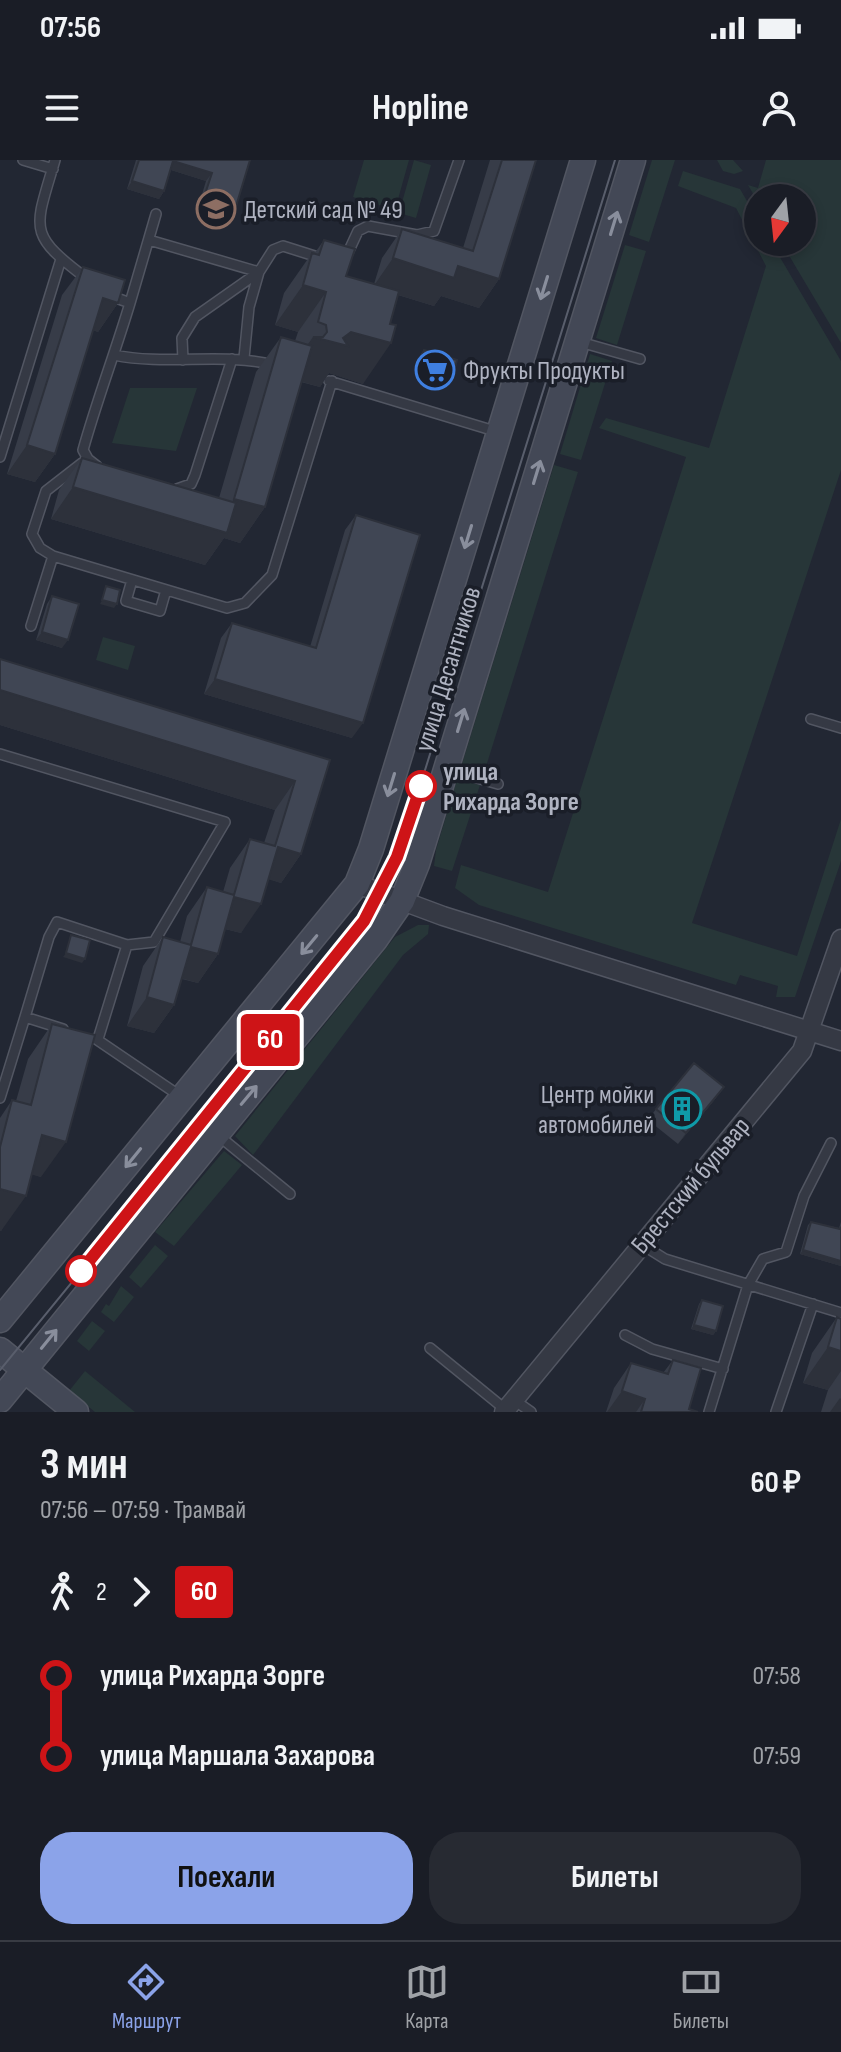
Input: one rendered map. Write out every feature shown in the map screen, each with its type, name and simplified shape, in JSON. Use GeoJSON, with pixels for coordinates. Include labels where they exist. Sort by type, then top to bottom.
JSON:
{"type":"FeatureCollection","features":[{"type":"Feature","properties":{"kind":"street","name":"улица Десантников"},"geometry":{"type":"LineString","coordinates":[[0,1320],[357,884],[583,160]]}},
{"type":"Feature","properties":{"kind":"street","name":"улица Десантников"},"geometry":{"type":"LineString","coordinates":[[0,1400],[352,970],[402,901],[446,769],[633,160]]}},
{"type":"Feature","properties":{"kind":"street"},"geometry":{"type":"LineString","coordinates":[[357,884],[841,1041]]}},
{"type":"Feature","properties":{"kind":"street","name":"Брестский бульвар"},"geometry":{"type":"LineString","coordinates":[[508,1407],[802,1051],[841,939]]}},
{"type":"Feature","properties":{"kind":"street"},"geometry":{"type":"LineString","coordinates":[[0,1350],[76,1412]]}},
{"type":"Feature","properties":{"kind":"street"},"geometry":{"type":"LineString","coordinates":[[0,1407],[5,1412]]}},
{"type":"Feature","properties":{"kind":"lane"},"geometry":{"type":"LineString","coordinates":[[23,160],[54,165],[39,231],[44,243],[92,282]]}},
{"type":"Feature","properties":{"kind":"lane"},"geometry":{"type":"LineString","coordinates":[[244,358],[249,307],[265,258],[283,246],[344,264],[358,231],[368,226],[417,235],[434,231],[459,160]]}},
{"type":"Feature","properties":{"kind":"lane"},"geometry":{"type":"LineString","coordinates":[[109,469],[88,459],[83,450],[156,214]]}},
{"type":"Feature","properties":{"kind":"lane"},"geometry":{"type":"LineString","coordinates":[[149,240],[259,272]]}},
{"type":"Feature","properties":{"kind":"lane"},"geometry":{"type":"LineString","coordinates":[[0,457],[61,259]]}},
{"type":"Feature","properties":{"kind":"lane"},"geometry":{"type":"LineString","coordinates":[[183,360],[182,338],[195,317],[259,272]]}},
{"type":"Feature","properties":{"kind":"lane"},"geometry":{"type":"LineString","coordinates":[[102,289],[130,303]]}},
{"type":"Feature","properties":{"kind":"lane"},"geometry":{"type":"LineString","coordinates":[[577,341],[640,359]]}},
{"type":"Feature","properties":{"kind":"lane"},"geometry":{"type":"LineString","coordinates":[[114,355],[183,360],[244,358],[280,367]]}},
{"type":"Feature","properties":{"kind":"lane"},"geometry":{"type":"LineString","coordinates":[[161,485],[183,490],[191,484],[232,359]]}},
{"type":"Feature","properties":{"kind":"lane"},"geometry":{"type":"LineString","coordinates":[[88,459],[46,491],[32,534],[40,548],[53,556],[227,608],[245,603],[272,575],[327,380],[500,433]]}},
{"type":"Feature","properties":{"kind":"lane"},"geometry":{"type":"LineString","coordinates":[[31,626],[53,556]]}},
{"type":"Feature","properties":{"kind":"lane"},"geometry":{"type":"LineString","coordinates":[[132,580],[126,601],[160,611],[166,590]]}},
{"type":"Feature","properties":{"kind":"lane"},"geometry":{"type":"LineString","coordinates":[[811,719],[841,728]]}},
{"type":"Feature","properties":{"kind":"lane"},"geometry":{"type":"LineString","coordinates":[[0,754],[225,822],[154,942],[127,945],[57,922],[49,937],[0,1098]]}},
{"type":"Feature","properties":{"kind":"lane"},"geometry":{"type":"LineString","coordinates":[[446,769],[498,784]]}},
{"type":"Feature","properties":{"kind":"lane"},"geometry":{"type":"LineString","coordinates":[[98,1039],[127,945]]}},
{"type":"Feature","properties":{"kind":"lane"},"geometry":{"type":"LineString","coordinates":[[25,1017],[69,1031]]}},
{"type":"Feature","properties":{"kind":"lane"},"geometry":{"type":"LineString","coordinates":[[84,1035],[98,1039],[182,1097]]}},
{"type":"Feature","properties":{"kind":"lane"},"geometry":{"type":"LineString","coordinates":[[217,1134],[290,1194]]}},
{"type":"Feature","properties":{"kind":"lane"},"geometry":{"type":"LineString","coordinates":[[709,1412],[748,1285],[763,1259],[786,1252],[804,1196],[831,1143]]}},
{"type":"Feature","properties":{"kind":"lane"},"geometry":{"type":"LineString","coordinates":[[641,1244],[665,1259],[841,1313]]}},
{"type":"Feature","properties":{"kind":"lane"},"geometry":{"type":"LineString","coordinates":[[776,1412],[813,1304]]}},
{"type":"Feature","properties":{"kind":"lane"},"geometry":{"type":"LineString","coordinates":[[625,1335],[652,1349],[723,1369]]}},
{"type":"Feature","properties":{"kind":"lane"},"geometry":{"type":"LineString","coordinates":[[430,1348],[508,1407],[531,1412]]}},
{"type":"Feature","properties":{"kind":"shaded area"},"geometry":{"type":"Polygon","coordinates":[[[364,160],[409,160],[395,210],[353,197],[364,160]]]}},
{"type":"Feature","properties":{"kind":"shaded area"},"geometry":{"type":"Polygon","coordinates":[[[414,160],[431,165],[416,218],[399,213],[414,160]]]}},
{"type":"Feature","properties":{"kind":"shaded area"},"geometry":{"type":"Polygon","coordinates":[[[652,160],[675,160],[649,242],[629,235],[652,160]]]}},
{"type":"Feature","properties":{"kind":"shaded area"},"geometry":{"type":"Polygon","coordinates":[[[717,160],[733,160],[743,171],[734,174],[723,171],[717,160]]]}},
{"type":"Feature","properties":{"kind":"shaded area"},"geometry":{"type":"Polygon","coordinates":[[[766,160],[841,160],[841,343],[789,256],[816,256],[816,184],[759,184],[766,160]]]}},
{"type":"Feature","properties":{"kind":"shaded area"},"geometry":{"type":"Polygon","coordinates":[[[683,171],[740,189],[744,196],[744,223],[736,208],[678,186],[683,171]]]}},
{"type":"Feature","properties":{"kind":"shaded area"},"geometry":{"type":"Polygon","coordinates":[[[625,245],[646,251],[617,345],[596,338],[625,245]]]}},
{"type":"Feature","properties":{"kind":"shaded area"},"geometry":{"type":"Polygon","coordinates":[[[761,256],[779,256],[841,361],[841,470],[692,923],[797,956],[841,819],[841,861],[795,997],[776,997],[778,986],[740,975],[736,985],[479,905],[455,888],[461,865],[548,892],[686,457],[599,428],[606,418],[709,448],[766,266],[761,256]]]}},
{"type":"Feature","properties":{"kind":"shaded area"},"geometry":{"type":"Polygon","coordinates":[[[590,354],[612,361],[581,460],[560,454],[590,354]]]}},
{"type":"Feature","properties":{"kind":"shaded area"},"geometry":{"type":"Polygon","coordinates":[[[130,388],[197,388],[176,451],[112,443],[130,388]]]}},
{"type":"Feature","properties":{"kind":"shaded area"},"geometry":{"type":"Polygon","coordinates":[[[554,465],[578,472],[484,773],[461,767],[554,465]]]}},
{"type":"Feature","properties":{"kind":"shaded area"},"geometry":{"type":"Polygon","coordinates":[[[103,637],[135,646],[128,670],[96,660],[103,637]]]}},
{"type":"Feature","properties":{"kind":"shaded area"},"geometry":{"type":"Polygon","coordinates":[[[457,779],[480,785],[452,871],[434,866],[457,779]]]}},
{"type":"Feature","properties":{"kind":"shaded area"},"geometry":{"type":"Polygon","coordinates":[[[418,925],[429,925],[428,934],[403,955],[253,1155],[235,1136],[395,937],[418,925]]]}},
{"type":"Feature","properties":{"kind":"shaded area"},"geometry":{"type":"Polygon","coordinates":[[[224,1151],[242,1165],[174,1246],[155,1232],[224,1151]]]}},
{"type":"Feature","properties":{"kind":"shaded area"},"geometry":{"type":"Polygon","coordinates":[[[155,1245],[168,1256],[141,1288],[129,1277],[155,1245]]]}},
{"type":"Feature","properties":{"kind":"shaded area"},"geometry":{"type":"Polygon","coordinates":[[[121,1286],[134,1297],[114,1322],[101,1312],[106,1304],[109,1306],[121,1286]]]}},
{"type":"Feature","properties":{"kind":"shaded area"},"geometry":{"type":"Polygon","coordinates":[[[92,1321],[105,1331],[89,1351],[77,1341],[92,1321]]]}},
{"type":"Feature","properties":{"kind":"shaded area"},"geometry":{"type":"Polygon","coordinates":[[[85,1371],[135,1412],[95,1412],[69,1391],[85,1371]]]}},
{"type":"Feature","properties":{"kind":"building"},"geometry":{"type":"Polygon","coordinates":[[[139,160],[250,160],[234,213],[202,203],[212,173],[173,161],[164,191],[132,181],[139,160]]]}},
{"type":"Feature","properties":{"kind":"building"},"geometry":{"type":"Polygon","coordinates":[[[502,160],[536,160],[499,279],[458,266],[454,278],[393,258],[402,229],[473,251],[502,160]]]}},
{"type":"Feature","properties":{"kind":"building"},"geometry":{"type":"Polygon","coordinates":[[[324,240],[355,249],[346,276],[399,291],[390,324],[396,325],[391,343],[351,332],[343,338],[348,346],[313,337],[323,337],[327,332],[326,325],[318,322],[326,292],[303,285],[312,253],[319,255],[324,240]]]}},
{"type":"Feature","properties":{"kind":"building"},"geometry":{"type":"Polygon","coordinates":[[[83,267],[125,280],[118,303],[103,298],[55,454],[27,445],[83,267]]]}},
{"type":"Feature","properties":{"kind":"building"},"geometry":{"type":"Polygon","coordinates":[[[281,337],[312,346],[265,507],[234,499],[281,337]]]}},
{"type":"Feature","properties":{"kind":"building","name":"Фрукты Продукты"},"geometry":{"type":"Polygon","coordinates":[[[424,350],[457,360],[452,378],[443,381],[417,373],[424,350]]]}},
{"type":"Feature","properties":{"kind":"building"},"geometry":{"type":"Polygon","coordinates":[[[82,458],[236,503],[227,533],[73,487],[82,458]]]}},
{"type":"Feature","properties":{"kind":"building"},"geometry":{"type":"Polygon","coordinates":[[[356,515],[420,535],[363,723],[215,679],[232,623],[316,648],[356,515]]]}},
{"type":"Feature","properties":{"kind":"building"},"geometry":{"type":"Polygon","coordinates":[[[106,586],[120,590],[117,604],[102,600],[106,586]]]}},
{"type":"Feature","properties":{"kind":"building"},"geometry":{"type":"Polygon","coordinates":[[[52,596],[79,604],[68,640],[42,632],[52,596]]]}},
{"type":"Feature","properties":{"kind":"building"},"geometry":{"type":"Polygon","coordinates":[[[0,659],[330,760],[301,854],[278,847],[261,904],[234,897],[218,954],[191,947],[174,1005],[147,997],[163,937],[191,945],[207,887],[234,895],[250,839],[275,846],[295,781],[0,690],[0,659]]]}},
{"type":"Feature","properties":{"kind":"building"},"geometry":{"type":"Polygon","coordinates":[[[71,935],[90,940],[85,959],[66,953],[71,935]]]}},
{"type":"Feature","properties":{"kind":"building"},"geometry":{"type":"Polygon","coordinates":[[[52,1024],[95,1035],[66,1142],[42,1135],[26,1196],[0,1189],[0,1147],[12,1100],[31,1105],[52,1024]]]}},
{"type":"Feature","properties":{"kind":"building","name":"Центр мойки автомобилей"},"geometry":{"type":"Polygon","coordinates":[[[694,1063],[724,1087],[686,1133],[656,1109],[694,1063]]]}},
{"type":"Feature","properties":{"kind":"building"},"geometry":{"type":"Polygon","coordinates":[[[811,1222],[841,1227],[841,1261],[803,1250],[811,1222]]]}},
{"type":"Feature","properties":{"kind":"building"},"geometry":{"type":"Polygon","coordinates":[[[702,1300],[723,1306],[716,1331],[694,1325],[702,1300]]]}},
{"type":"Feature","properties":{"kind":"building"},"geometry":{"type":"Polygon","coordinates":[[[837,1317],[841,1319],[841,1351],[828,1347],[837,1317]]]}},
{"type":"Feature","properties":{"kind":"building"},"geometry":{"type":"Polygon","coordinates":[[[673,1360],[701,1368],[689,1409],[698,1412],[641,1412],[645,1399],[622,1391],[631,1363],[668,1374],[673,1360]]]}},
{"type":"Feature","properties":{"kind":"tram line"},"geometry":{"type":"LineString","coordinates":[[0,1370],[344,950],[381,893],[402,844],[615,160]]}},
{"type":"Feature","properties":{"kind":"tram line","name":"60"},"geometry":{"type":"LineString","coordinates":[[81,1271],[344,950],[381,893],[421,786]]}},
{"type":"Feature","properties":{"kind":"place","name":"Детский сад № 49"},"geometry":{"type":"Point","coordinates":[216,209]}},
{"type":"Feature","properties":{"kind":"place","name":"Фрукты Продукты"},"geometry":{"type":"Point","coordinates":[435,370]}},
{"type":"Feature","properties":{"kind":"place","name":"улица Рихарда Зорге"},"geometry":{"type":"Point","coordinates":[421,786]}},
{"type":"Feature","properties":{"kind":"place","name":"Центр мойки автомобилей"},"geometry":{"type":"Point","coordinates":[682,1109]}}]}
